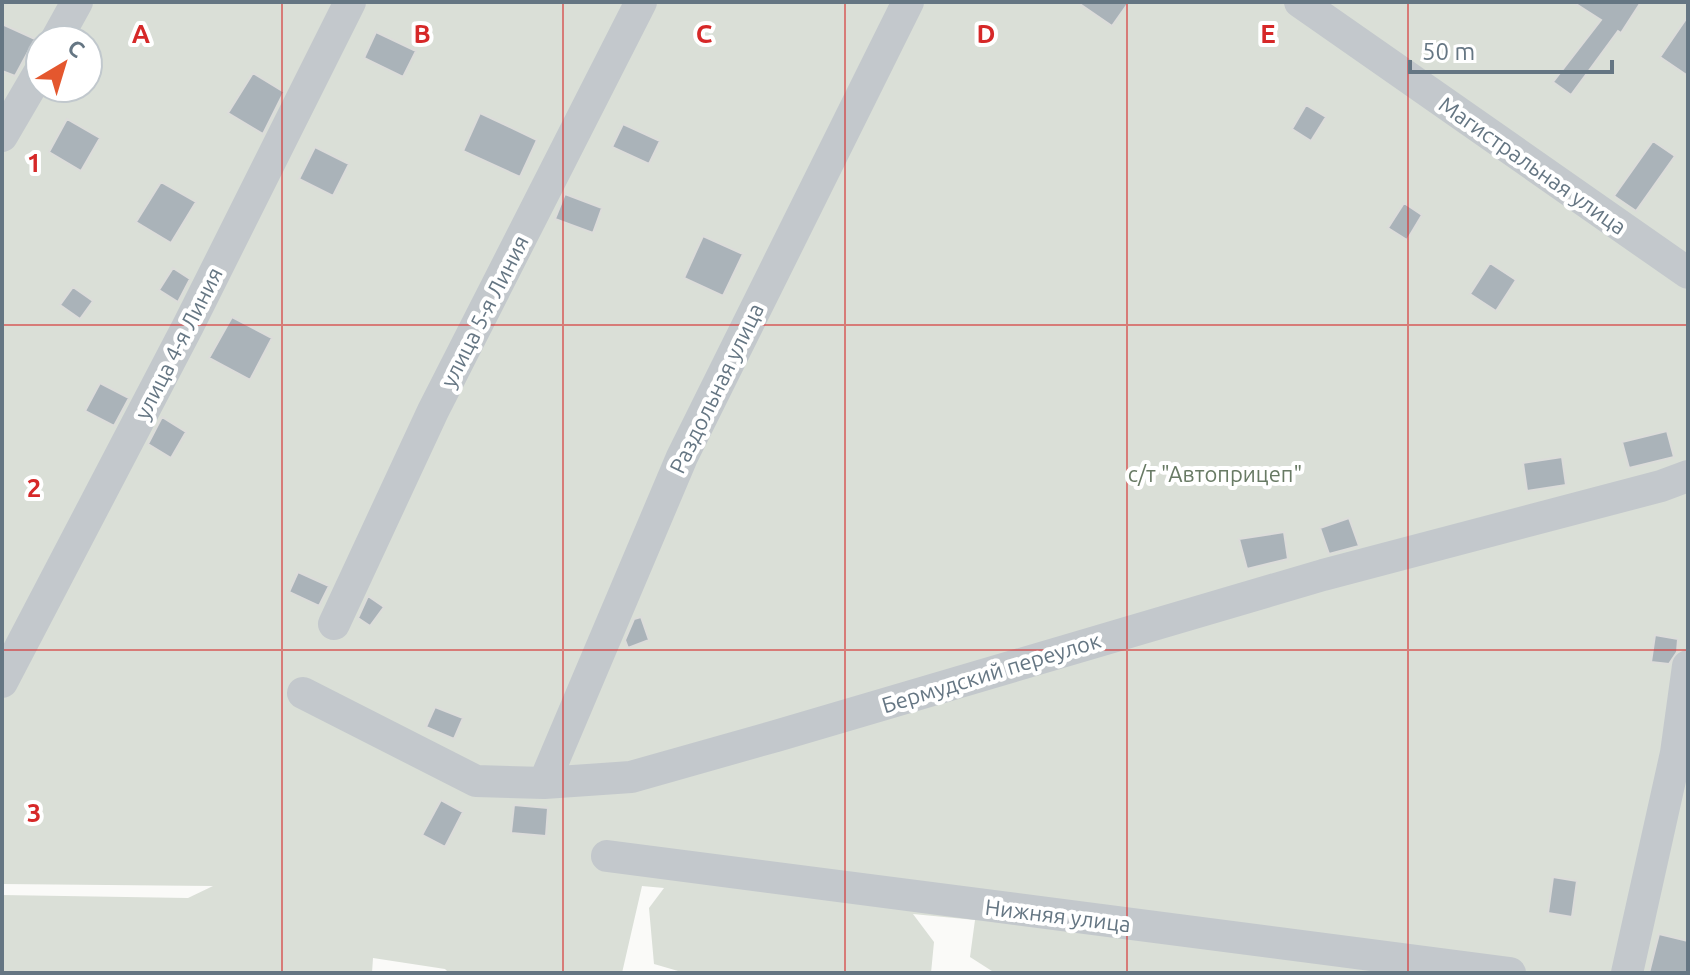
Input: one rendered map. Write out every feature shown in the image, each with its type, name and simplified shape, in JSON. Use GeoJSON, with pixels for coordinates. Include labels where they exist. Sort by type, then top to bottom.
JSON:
{"type":"FeatureCollection","features":[{"type":"Feature","properties":{"kind":"street"},"geometry":{"type":"LineString","coordinates":[[65,24],[77,2]]}},
{"type":"Feature","properties":{"kind":"street","name":"улица 4-я Линия"},"geometry":{"type":"LineString","coordinates":[[2,682],[188,326],[350,2]]}},
{"type":"Feature","properties":{"kind":"street","name":"улица 5-я Линия"},"geometry":{"type":"LineString","coordinates":[[334,624],[433,411],[641,2]]}},
{"type":"Feature","properties":{"kind":"street","name":"Раздольная улица"},"geometry":{"type":"LineString","coordinates":[[544,783],[682,457],[908,2]]}},
{"type":"Feature","properties":{"kind":"street","name":"Магистральная улица"},"geometry":{"type":"LineString","coordinates":[[1300,2],[1688,273]]}},
{"type":"Feature","properties":{"kind":"street"},"geometry":{"type":"LineString","coordinates":[[2,136],[24,98]]}},
{"type":"Feature","properties":{"kind":"street","name":"Бермудский переулок"},"geometry":{"type":"LineString","coordinates":[[303,693],[476,781],[544,783],[631,777],[1323,575],[1661,486],[1688,476]]}},
{"type":"Feature","properties":{"kind":"street"},"geometry":{"type":"LineString","coordinates":[[1627,973],[1676,753],[1688,666]]}},
{"type":"Feature","properties":{"kind":"street","name":"Нижняя улица"},"geometry":{"type":"LineString","coordinates":[[607,856],[1510,973]]}},
{"type":"Feature","properties":{"kind":"green space","name":"с/т \"Автоприцеп\""},"geometry":{"type":"Polygon","coordinates":[[[2,2],[1688,2],[1688,973],[995,973],[970,957],[975,920],[913,914],[934,942],[931,973],[685,973],[654,964],[649,908],[664,888],[642,886],[622,973],[449,973],[445,969],[373,958],[372,973],[2,973],[2,895],[188,898],[213,886],[2,884],[2,2]]]}},
{"type":"Feature","properties":{"kind":"building"},"geometry":{"type":"Polygon","coordinates":[[[1077,2],[1129,2],[1112,26],[1077,2]]]}},
{"type":"Feature","properties":{"kind":"building"},"geometry":{"type":"Polygon","coordinates":[[[1573,2],[1641,2],[1621,33],[1618,31],[1571,95],[1553,82],[1601,20],[1573,2]]]}},
{"type":"Feature","properties":{"kind":"building"},"geometry":{"type":"Polygon","coordinates":[[[1688,16],[1688,76],[1660,57],[1688,16]]]}},
{"type":"Feature","properties":{"kind":"building"},"geometry":{"type":"Polygon","coordinates":[[[2,24],[24,34],[24,59],[15,76],[2,71],[2,24]]]}},
{"type":"Feature","properties":{"kind":"building"},"geometry":{"type":"Polygon","coordinates":[[[376,32],[416,51],[403,77],[364,58],[376,32]]]}},
{"type":"Feature","properties":{"kind":"building"},"geometry":{"type":"Polygon","coordinates":[[[253,73],[284,92],[263,134],[228,113],[253,73]]]}},
{"type":"Feature","properties":{"kind":"building"},"geometry":{"type":"Polygon","coordinates":[[[1306,105],[1326,117],[1311,141],[1292,129],[1306,105]]]}},
{"type":"Feature","properties":{"kind":"building"},"geometry":{"type":"Polygon","coordinates":[[[480,113],[537,140],[520,177],[463,151],[480,113]]]}},
{"type":"Feature","properties":{"kind":"building"},"geometry":{"type":"Polygon","coordinates":[[[67,119],[100,138],[81,171],[49,152],[67,119]]]}},
{"type":"Feature","properties":{"kind":"building"},"geometry":{"type":"Polygon","coordinates":[[[623,124],[660,141],[649,164],[612,147],[623,124]]]}},
{"type":"Feature","properties":{"kind":"building"},"geometry":{"type":"Polygon","coordinates":[[[1653,141],[1675,156],[1636,211],[1614,196],[1653,141]]]}},
{"type":"Feature","properties":{"kind":"building"},"geometry":{"type":"Polygon","coordinates":[[[315,147],[349,164],[333,196],[299,179],[315,147]]]}},
{"type":"Feature","properties":{"kind":"building"},"geometry":{"type":"Polygon","coordinates":[[[161,182],[196,202],[171,243],[136,222],[161,182]]]}},
{"type":"Feature","properties":{"kind":"building"},"geometry":{"type":"Polygon","coordinates":[[[565,194],[602,208],[593,233],[555,219],[565,194]]]}},
{"type":"Feature","properties":{"kind":"building"},"geometry":{"type":"Polygon","coordinates":[[[1404,203],[1422,215],[1407,240],[1388,228],[1404,203]]]}},
{"type":"Feature","properties":{"kind":"building"},"geometry":{"type":"Polygon","coordinates":[[[703,236],[743,254],[723,296],[684,278],[703,236]]]}},
{"type":"Feature","properties":{"kind":"building"},"geometry":{"type":"Polygon","coordinates":[[[1490,263],[1516,280],[1496,311],[1470,294],[1490,263]]]}},
{"type":"Feature","properties":{"kind":"building"},"geometry":{"type":"Polygon","coordinates":[[[173,268],[190,279],[178,302],[159,290],[173,268]]]}},
{"type":"Feature","properties":{"kind":"building"},"geometry":{"type":"Polygon","coordinates":[[[73,287],[93,301],[80,319],[60,305],[73,287]]]}},
{"type":"Feature","properties":{"kind":"building"},"geometry":{"type":"Polygon","coordinates":[[[232,317],[272,338],[250,380],[209,358],[232,317]]]}},
{"type":"Feature","properties":{"kind":"building"},"geometry":{"type":"Polygon","coordinates":[[[100,383],[129,398],[114,426],[85,411],[100,383]]]}},
{"type":"Feature","properties":{"kind":"building"},"geometry":{"type":"Polygon","coordinates":[[[162,417],[186,432],[171,458],[148,444],[162,417]]]}},
{"type":"Feature","properties":{"kind":"building"},"geometry":{"type":"Polygon","coordinates":[[[1667,431],[1674,457],[1629,468],[1622,442],[1667,431]]]}},
{"type":"Feature","properties":{"kind":"building"},"geometry":{"type":"Polygon","coordinates":[[[1562,457],[1566,485],[1527,491],[1523,463],[1562,457]]]}},
{"type":"Feature","properties":{"kind":"building"},"geometry":{"type":"Polygon","coordinates":[[[1349,518],[1359,546],[1329,554],[1320,528],[1349,518]]]}},
{"type":"Feature","properties":{"kind":"building"},"geometry":{"type":"Polygon","coordinates":[[[1284,532],[1288,559],[1247,569],[1239,539],[1284,532]]]}},
{"type":"Feature","properties":{"kind":"building"},"geometry":{"type":"Polygon","coordinates":[[[298,572],[329,586],[319,606],[289,592],[298,572]]]}},
{"type":"Feature","properties":{"kind":"building"},"geometry":{"type":"Polygon","coordinates":[[[368,596],[384,607],[370,626],[358,618],[368,596]]]}},
{"type":"Feature","properties":{"kind":"building"},"geometry":{"type":"Polygon","coordinates":[[[641,617],[649,640],[628,648],[625,640],[634,619],[641,617]]]}},
{"type":"Feature","properties":{"kind":"building"},"geometry":{"type":"Polygon","coordinates":[[[1655,635],[1678,639],[1677,652],[1669,664],[1651,662],[1655,635]]]}},
{"type":"Feature","properties":{"kind":"building"},"geometry":{"type":"Polygon","coordinates":[[[435,707],[463,718],[454,739],[426,727],[435,707]]]}},
{"type":"Feature","properties":{"kind":"building"},"geometry":{"type":"Polygon","coordinates":[[[441,800],[463,812],[445,847],[422,835],[441,800]]]}},
{"type":"Feature","properties":{"kind":"building"},"geometry":{"type":"Polygon","coordinates":[[[514,805],[548,808],[546,836],[511,833],[514,805]]]}},
{"type":"Feature","properties":{"kind":"building"},"geometry":{"type":"Polygon","coordinates":[[[1553,877],[1577,881],[1572,917],[1548,913],[1553,877]]]}},
{"type":"Feature","properties":{"kind":"building"},"geometry":{"type":"Polygon","coordinates":[[[1659,934],[1688,941],[1688,973],[1649,973],[1659,934]]]}}]}
